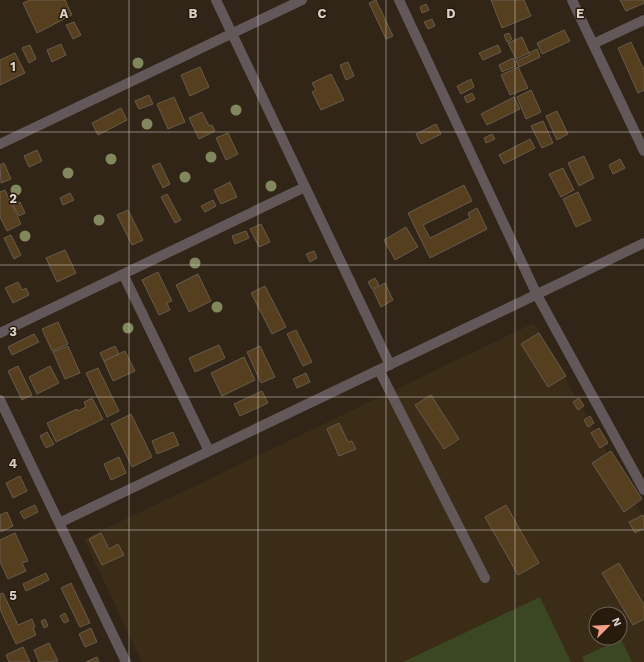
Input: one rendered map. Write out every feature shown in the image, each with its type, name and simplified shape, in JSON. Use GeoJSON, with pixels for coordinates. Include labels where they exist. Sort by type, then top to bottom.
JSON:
{"type":"FeatureCollection","features":[{"type":"Feature","properties":{"kind":"street"},"geometry":{"type":"LineString","coordinates":[[216,0],[390,365]]}},
{"type":"Feature","properties":{"kind":"street"},"geometry":{"type":"LineString","coordinates":[[0,144],[302,0]]}},
{"type":"Feature","properties":{"kind":"street"},"geometry":{"type":"LineString","coordinates":[[399,0],[536,295],[644,490]]}},
{"type":"Feature","properties":{"kind":"street"},"geometry":{"type":"LineString","coordinates":[[572,0],[644,150]]}},
{"type":"Feature","properties":{"kind":"street"},"geometry":{"type":"LineString","coordinates":[[593,44],[644,20]]}},
{"type":"Feature","properties":{"kind":"street"},"geometry":{"type":"LineString","coordinates":[[0,332],[305,187]]}},
{"type":"Feature","properties":{"kind":"street"},"geometry":{"type":"LineString","coordinates":[[59,523],[644,244]]}},
{"type":"Feature","properties":{"kind":"street"},"geometry":{"type":"LineString","coordinates":[[123,274],[209,451]]}},
{"type":"Feature","properties":{"kind":"street"},"geometry":{"type":"LineString","coordinates":[[379,370],[485,578]]}},
{"type":"Feature","properties":{"kind":"street"},"geometry":{"type":"LineString","coordinates":[[0,400],[126,662]]}},
{"type":"Feature","properties":{"kind":"shaded area"},"geometry":{"type":"Polygon","coordinates":[[[534,323],[644,518],[644,662],[142,662],[84,539],[534,323]]]}},
{"type":"Feature","properties":{"kind":"green space"},"geometry":{"type":"Polygon","coordinates":[[[540,597],[571,662],[403,662],[540,597]]]}},
{"type":"Feature","properties":{"kind":"green space"},"geometry":{"type":"Polygon","coordinates":[[[606,646],[624,646],[632,662],[584,662],[582,657],[606,646]]]}},
{"type":"Feature","properties":{"kind":"building"},"geometry":{"type":"Polygon","coordinates":[[[30,0],[65,0],[72,15],[37,33],[23,3],[30,0]]]}},
{"type":"Feature","properties":{"kind":"building"},"geometry":{"type":"Polygon","coordinates":[[[376,0],[393,36],[386,39],[369,3],[376,0]]]}},
{"type":"Feature","properties":{"kind":"building"},"geometry":{"type":"Polygon","coordinates":[[[491,0],[524,0],[531,16],[502,28],[491,0]]]}},
{"type":"Feature","properties":{"kind":"building"},"geometry":{"type":"Polygon","coordinates":[[[620,0],[644,0],[644,3],[626,11],[620,0]]]}},
{"type":"Feature","properties":{"kind":"building"},"geometry":{"type":"Polygon","coordinates":[[[426,4],[429,10],[422,13],[420,7],[426,4]]]}},
{"type":"Feature","properties":{"kind":"building"},"geometry":{"type":"Polygon","coordinates":[[[432,19],[435,26],[428,29],[424,22],[432,19]]]}},
{"type":"Feature","properties":{"kind":"building"},"geometry":{"type":"Polygon","coordinates":[[[74,22],[81,35],[73,39],[66,25],[74,22]]]}},
{"type":"Feature","properties":{"kind":"building"},"geometry":{"type":"Polygon","coordinates":[[[564,30],[570,41],[542,54],[537,43],[564,30]]]}},
{"type":"Feature","properties":{"kind":"building"},"geometry":{"type":"Polygon","coordinates":[[[509,33],[512,39],[507,42],[504,35],[509,33]]]}},
{"type":"Feature","properties":{"kind":"building"},"geometry":{"type":"Polygon","coordinates":[[[522,37],[529,53],[516,59],[508,43],[522,37]]]}},
{"type":"Feature","properties":{"kind":"building"},"geometry":{"type":"Polygon","coordinates":[[[631,42],[644,70],[644,90],[638,93],[618,48],[631,42]]]}},
{"type":"Feature","properties":{"kind":"building"},"geometry":{"type":"Polygon","coordinates":[[[61,44],[66,55],[52,62],[47,50],[61,44]]]}},
{"type":"Feature","properties":{"kind":"building"},"geometry":{"type":"Polygon","coordinates":[[[30,45],[36,59],[29,63],[22,48],[30,45]]]}},
{"type":"Feature","properties":{"kind":"building"},"geometry":{"type":"Polygon","coordinates":[[[498,45],[501,52],[483,60],[479,53],[498,45]]]}},
{"type":"Feature","properties":{"kind":"building"},"geometry":{"type":"Polygon","coordinates":[[[537,49],[540,57],[519,67],[516,61],[530,55],[529,53],[537,49]]]}},
{"type":"Feature","properties":{"kind":"building"},"geometry":{"type":"Polygon","coordinates":[[[15,53],[25,73],[0,85],[0,60],[15,53]]]}},
{"type":"Feature","properties":{"kind":"building"},"geometry":{"type":"Polygon","coordinates":[[[513,58],[516,66],[502,72],[499,65],[513,58]]]}},
{"type":"Feature","properties":{"kind":"building"},"geometry":{"type":"Polygon","coordinates":[[[348,62],[354,76],[346,80],[340,65],[348,62]]]}},
{"type":"Feature","properties":{"kind":"building"},"geometry":{"type":"Polygon","coordinates":[[[200,67],[209,87],[190,96],[181,75],[200,67]]]}},
{"type":"Feature","properties":{"kind":"building"},"geometry":{"type":"Polygon","coordinates":[[[518,67],[528,88],[510,95],[501,75],[518,67]]]}},
{"type":"Feature","properties":{"kind":"building"},"geometry":{"type":"Polygon","coordinates":[[[331,74],[344,100],[321,110],[312,92],[316,90],[312,83],[331,74]]]}},
{"type":"Feature","properties":{"kind":"building"},"geometry":{"type":"Polygon","coordinates":[[[471,79],[474,87],[461,94],[457,86],[471,79]]]}},
{"type":"Feature","properties":{"kind":"building"},"geometry":{"type":"Polygon","coordinates":[[[531,90],[541,112],[526,119],[517,97],[531,90]]]}},
{"type":"Feature","properties":{"kind":"building"},"geometry":{"type":"Polygon","coordinates":[[[472,93],[475,99],[467,103],[464,97],[472,93]]]}},
{"type":"Feature","properties":{"kind":"building"},"geometry":{"type":"Polygon","coordinates":[[[149,95],[153,104],[139,109],[135,101],[149,95]]]}},
{"type":"Feature","properties":{"kind":"building"},"geometry":{"type":"Polygon","coordinates":[[[174,97],[185,122],[168,129],[157,104],[174,97]]]}},
{"type":"Feature","properties":{"kind":"building"},"geometry":{"type":"Polygon","coordinates":[[[514,97],[520,109],[487,125],[481,114],[514,97]]]}},
{"type":"Feature","properties":{"kind":"building"},"geometry":{"type":"Polygon","coordinates":[[[121,108],[127,120],[98,135],[92,123],[121,108]]]}},
{"type":"Feature","properties":{"kind":"building"},"geometry":{"type":"Polygon","coordinates":[[[557,111],[568,134],[557,140],[546,116],[557,111]]]}},
{"type":"Feature","properties":{"kind":"building"},"geometry":{"type":"Polygon","coordinates":[[[202,112],[209,126],[212,125],[215,131],[199,139],[189,118],[202,112]]]}},
{"type":"Feature","properties":{"kind":"building"},"geometry":{"type":"Polygon","coordinates":[[[543,121],[553,143],[542,148],[531,126],[543,121]]]}},
{"type":"Feature","properties":{"kind":"building"},"geometry":{"type":"Polygon","coordinates":[[[436,124],[441,134],[421,144],[416,134],[436,124]]]}},
{"type":"Feature","properties":{"kind":"building"},"geometry":{"type":"Polygon","coordinates":[[[228,133],[238,154],[226,160],[216,138],[228,133]]]}},
{"type":"Feature","properties":{"kind":"building"},"geometry":{"type":"Polygon","coordinates":[[[492,134],[495,139],[486,143],[484,138],[492,134]]]}},
{"type":"Feature","properties":{"kind":"building"},"geometry":{"type":"Polygon","coordinates":[[[530,139],[535,148],[504,164],[499,155],[530,139]]]}},
{"type":"Feature","properties":{"kind":"building"},"geometry":{"type":"Polygon","coordinates":[[[37,150],[42,161],[29,167],[24,156],[37,150]]]}},
{"type":"Feature","properties":{"kind":"building"},"geometry":{"type":"Polygon","coordinates":[[[584,156],[594,178],[579,186],[568,163],[584,156]]]}},
{"type":"Feature","properties":{"kind":"building"},"geometry":{"type":"Polygon","coordinates":[[[620,159],[625,168],[613,174],[609,165],[620,159]]]}},
{"type":"Feature","properties":{"kind":"building"},"geometry":{"type":"Polygon","coordinates":[[[4,163],[11,179],[1,183],[0,165],[4,163]]]}},
{"type":"Feature","properties":{"kind":"building"},"geometry":{"type":"Polygon","coordinates":[[[160,163],[170,184],[163,188],[152,166],[160,163]]]}},
{"type":"Feature","properties":{"kind":"building"},"geometry":{"type":"Polygon","coordinates":[[[563,168],[574,190],[561,197],[549,174],[563,168]]]}},
{"type":"Feature","properties":{"kind":"building"},"geometry":{"type":"Polygon","coordinates":[[[230,182],[237,197],[221,204],[214,190],[230,182]]]}},
{"type":"Feature","properties":{"kind":"building"},"geometry":{"type":"Polygon","coordinates":[[[464,185],[472,201],[423,225],[430,238],[470,218],[468,213],[477,208],[487,229],[430,258],[408,213],[464,185]]]}},
{"type":"Feature","properties":{"kind":"building"},"geometry":{"type":"Polygon","coordinates":[[[5,190],[21,224],[7,231],[0,217],[0,192],[5,190]]]}},
{"type":"Feature","properties":{"kind":"building"},"geometry":{"type":"Polygon","coordinates":[[[578,192],[591,220],[576,227],[563,199],[578,192]]]}},
{"type":"Feature","properties":{"kind":"building"},"geometry":{"type":"Polygon","coordinates":[[[70,193],[74,200],[63,205],[60,198],[70,193]]]}},
{"type":"Feature","properties":{"kind":"building"},"geometry":{"type":"Polygon","coordinates":[[[167,194],[181,220],[175,223],[161,197],[167,194]]]}},
{"type":"Feature","properties":{"kind":"building"},"geometry":{"type":"Polygon","coordinates":[[[213,200],[216,206],[205,212],[201,206],[213,200]]]}},
{"type":"Feature","properties":{"kind":"building"},"geometry":{"type":"Polygon","coordinates":[[[20,202],[25,213],[19,216],[13,205],[20,202]]]}},
{"type":"Feature","properties":{"kind":"building"},"geometry":{"type":"Polygon","coordinates":[[[128,210],[143,240],[132,245],[117,215],[128,210]]]}},
{"type":"Feature","properties":{"kind":"building"},"geometry":{"type":"Polygon","coordinates":[[[261,224],[270,242],[259,247],[250,229],[261,224]]]}},
{"type":"Feature","properties":{"kind":"building"},"geometry":{"type":"Polygon","coordinates":[[[406,227],[418,247],[395,260],[384,240],[406,227]]]}},
{"type":"Feature","properties":{"kind":"building"},"geometry":{"type":"Polygon","coordinates":[[[246,231],[249,238],[235,244],[232,236],[246,231]]]}},
{"type":"Feature","properties":{"kind":"building"},"geometry":{"type":"Polygon","coordinates":[[[11,235],[21,255],[14,259],[4,238],[11,235]]]}},
{"type":"Feature","properties":{"kind":"building"},"geometry":{"type":"Polygon","coordinates":[[[65,250],[76,273],[57,282],[46,258],[65,250]]]}},
{"type":"Feature","properties":{"kind":"building"},"geometry":{"type":"Polygon","coordinates":[[[314,251],[317,258],[310,262],[306,254],[314,251]]]}},
{"type":"Feature","properties":{"kind":"building"},"geometry":{"type":"Polygon","coordinates":[[[158,272],[172,301],[167,303],[170,310],[159,315],[142,280],[158,272]]]}},
{"type":"Feature","properties":{"kind":"building"},"geometry":{"type":"Polygon","coordinates":[[[198,274],[211,301],[189,312],[176,285],[198,274]]]}},
{"type":"Feature","properties":{"kind":"building"},"geometry":{"type":"Polygon","coordinates":[[[375,278],[379,285],[372,289],[368,282],[375,278]]]}},
{"type":"Feature","properties":{"kind":"building"},"geometry":{"type":"Polygon","coordinates":[[[18,282],[22,290],[26,288],[29,295],[13,303],[5,288],[18,282]]]}},
{"type":"Feature","properties":{"kind":"building"},"geometry":{"type":"Polygon","coordinates":[[[385,283],[393,300],[381,307],[373,290],[385,283]]]}},
{"type":"Feature","properties":{"kind":"building"},"geometry":{"type":"Polygon","coordinates":[[[265,286],[286,327],[272,334],[251,293],[265,286]]]}},
{"type":"Feature","properties":{"kind":"building"},"geometry":{"type":"Polygon","coordinates":[[[58,322],[68,344],[52,351],[42,329],[58,322]]]}},
{"type":"Feature","properties":{"kind":"building"},"geometry":{"type":"Polygon","coordinates":[[[296,330],[312,362],[303,366],[287,334],[296,330]]]}},
{"type":"Feature","properties":{"kind":"building"},"geometry":{"type":"Polygon","coordinates":[[[539,333],[566,376],[548,387],[521,344],[539,333]]]}},
{"type":"Feature","properties":{"kind":"building"},"geometry":{"type":"Polygon","coordinates":[[[34,334],[39,342],[12,355],[8,347],[34,334]]]}},
{"type":"Feature","properties":{"kind":"building"},"geometry":{"type":"Polygon","coordinates":[[[219,345],[225,358],[195,372],[189,358],[219,345]]]}},
{"type":"Feature","properties":{"kind":"building"},"geometry":{"type":"Polygon","coordinates":[[[68,346],[80,373],[65,379],[53,352],[68,346]]]}},
{"type":"Feature","properties":{"kind":"building"},"geometry":{"type":"Polygon","coordinates":[[[115,346],[119,354],[104,361],[100,353],[115,346]]]}},
{"type":"Feature","properties":{"kind":"building"},"geometry":{"type":"Polygon","coordinates":[[[260,346],[275,377],[261,383],[247,352],[260,346]]]}},
{"type":"Feature","properties":{"kind":"building"},"geometry":{"type":"Polygon","coordinates":[[[125,351],[135,371],[113,381],[104,361],[125,351]]]}},
{"type":"Feature","properties":{"kind":"building"},"geometry":{"type":"Polygon","coordinates":[[[244,357],[255,380],[222,396],[211,373],[244,357]]]}},
{"type":"Feature","properties":{"kind":"building"},"geometry":{"type":"Polygon","coordinates":[[[18,366],[32,395],[22,400],[8,371],[18,366]]]}},
{"type":"Feature","properties":{"kind":"building"},"geometry":{"type":"Polygon","coordinates":[[[50,366],[59,383],[37,394],[29,377],[50,366]]]}},
{"type":"Feature","properties":{"kind":"building"},"geometry":{"type":"Polygon","coordinates":[[[98,368],[119,411],[107,417],[86,373],[98,368]]]}},
{"type":"Feature","properties":{"kind":"building"},"geometry":{"type":"Polygon","coordinates":[[[306,373],[310,382],[297,388],[293,379],[306,373]]]}},
{"type":"Feature","properties":{"kind":"building"},"geometry":{"type":"Polygon","coordinates":[[[262,391],[268,403],[240,416],[234,404],[262,391]]]}},
{"type":"Feature","properties":{"kind":"building"},"geometry":{"type":"Polygon","coordinates":[[[431,395],[459,439],[444,449],[415,405],[431,395]]]}},
{"type":"Feature","properties":{"kind":"building"},"geometry":{"type":"Polygon","coordinates":[[[92,398],[103,419],[56,442],[47,423],[77,409],[78,411],[86,407],[84,402],[92,398]]]}},
{"type":"Feature","properties":{"kind":"building"},"geometry":{"type":"Polygon","coordinates":[[[579,398],[584,406],[578,410],[573,402],[579,398]]]}},
{"type":"Feature","properties":{"kind":"building"},"geometry":{"type":"Polygon","coordinates":[[[131,414],[152,457],[132,467],[111,424],[131,414]]]}},
{"type":"Feature","properties":{"kind":"building"},"geometry":{"type":"Polygon","coordinates":[[[590,416],[594,423],[588,427],[584,420],[590,416]]]}},
{"type":"Feature","properties":{"kind":"building"},"geometry":{"type":"Polygon","coordinates":[[[339,423],[348,442],[352,441],[356,449],[339,456],[327,429],[339,423]]]}},
{"type":"Feature","properties":{"kind":"building"},"geometry":{"type":"Polygon","coordinates":[[[599,428],[608,443],[600,448],[591,433],[599,428]]]}},
{"type":"Feature","properties":{"kind":"building"},"geometry":{"type":"Polygon","coordinates":[[[47,432],[54,444],[46,448],[40,436],[47,432]]]}},
{"type":"Feature","properties":{"kind":"building"},"geometry":{"type":"Polygon","coordinates":[[[173,432],[179,445],[157,454],[152,441],[173,432]]]}},
{"type":"Feature","properties":{"kind":"building"},"geometry":{"type":"Polygon","coordinates":[[[611,451],[642,499],[624,512],[592,463],[611,451]]]}},
{"type":"Feature","properties":{"kind":"building"},"geometry":{"type":"Polygon","coordinates":[[[119,457],[126,473],[111,480],[104,464],[119,457]]]}},
{"type":"Feature","properties":{"kind":"building"},"geometry":{"type":"Polygon","coordinates":[[[20,476],[27,491],[13,498],[6,483],[20,476]]]}},
{"type":"Feature","properties":{"kind":"building"},"geometry":{"type":"Polygon","coordinates":[[[35,505],[38,512],[24,519],[20,512],[35,505]]]}},
{"type":"Feature","properties":{"kind":"building"},"geometry":{"type":"Polygon","coordinates":[[[506,505],[539,563],[518,575],[485,517],[506,505]]]}},
{"type":"Feature","properties":{"kind":"building"},"geometry":{"type":"Polygon","coordinates":[[[7,512],[13,526],[1,532],[0,515],[7,512]]]}},
{"type":"Feature","properties":{"kind":"building"},"geometry":{"type":"Polygon","coordinates":[[[643,515],[644,528],[635,533],[629,522],[643,515]]]}},
{"type":"Feature","properties":{"kind":"building"},"geometry":{"type":"Polygon","coordinates":[[[15,533],[28,561],[22,563],[26,571],[8,579],[0,562],[0,540],[15,533]]]}},
{"type":"Feature","properties":{"kind":"building"},"geometry":{"type":"Polygon","coordinates":[[[101,533],[109,549],[118,544],[124,555],[102,565],[89,539],[101,533]]]}},
{"type":"Feature","properties":{"kind":"building"},"geometry":{"type":"Polygon","coordinates":[[[619,563],[644,605],[644,619],[633,625],[628,617],[628,606],[622,606],[602,573],[619,563]]]}},
{"type":"Feature","properties":{"kind":"building"},"geometry":{"type":"Polygon","coordinates":[[[46,573],[49,580],[26,591],[23,584],[46,573]]]}},
{"type":"Feature","properties":{"kind":"building"},"geometry":{"type":"Polygon","coordinates":[[[71,583],[90,623],[80,627],[61,588],[71,583]]]}},
{"type":"Feature","properties":{"kind":"building"},"geometry":{"type":"Polygon","coordinates":[[[3,593],[18,625],[32,619],[35,627],[33,628],[36,635],[16,644],[0,609],[0,594],[3,593]]]}},
{"type":"Feature","properties":{"kind":"building"},"geometry":{"type":"Polygon","coordinates":[[[65,613],[69,621],[64,623],[60,616],[65,613]]]}},
{"type":"Feature","properties":{"kind":"building"},"geometry":{"type":"Polygon","coordinates":[[[45,619],[48,626],[44,628],[41,621],[45,619]]]}},
{"type":"Feature","properties":{"kind":"building"},"geometry":{"type":"Polygon","coordinates":[[[91,628],[97,642],[85,647],[79,634],[91,628]]]}},
{"type":"Feature","properties":{"kind":"building"},"geometry":{"type":"Polygon","coordinates":[[[49,643],[58,661],[39,662],[34,650],[49,643]]]}},
{"type":"Feature","properties":{"kind":"building"},"geometry":{"type":"Polygon","coordinates":[[[23,647],[30,662],[9,662],[6,655],[23,647]]]}},
{"type":"Feature","properties":{"kind":"building"},"geometry":{"type":"Polygon","coordinates":[[[97,657],[99,662],[86,662],[97,657]]]}}]}
